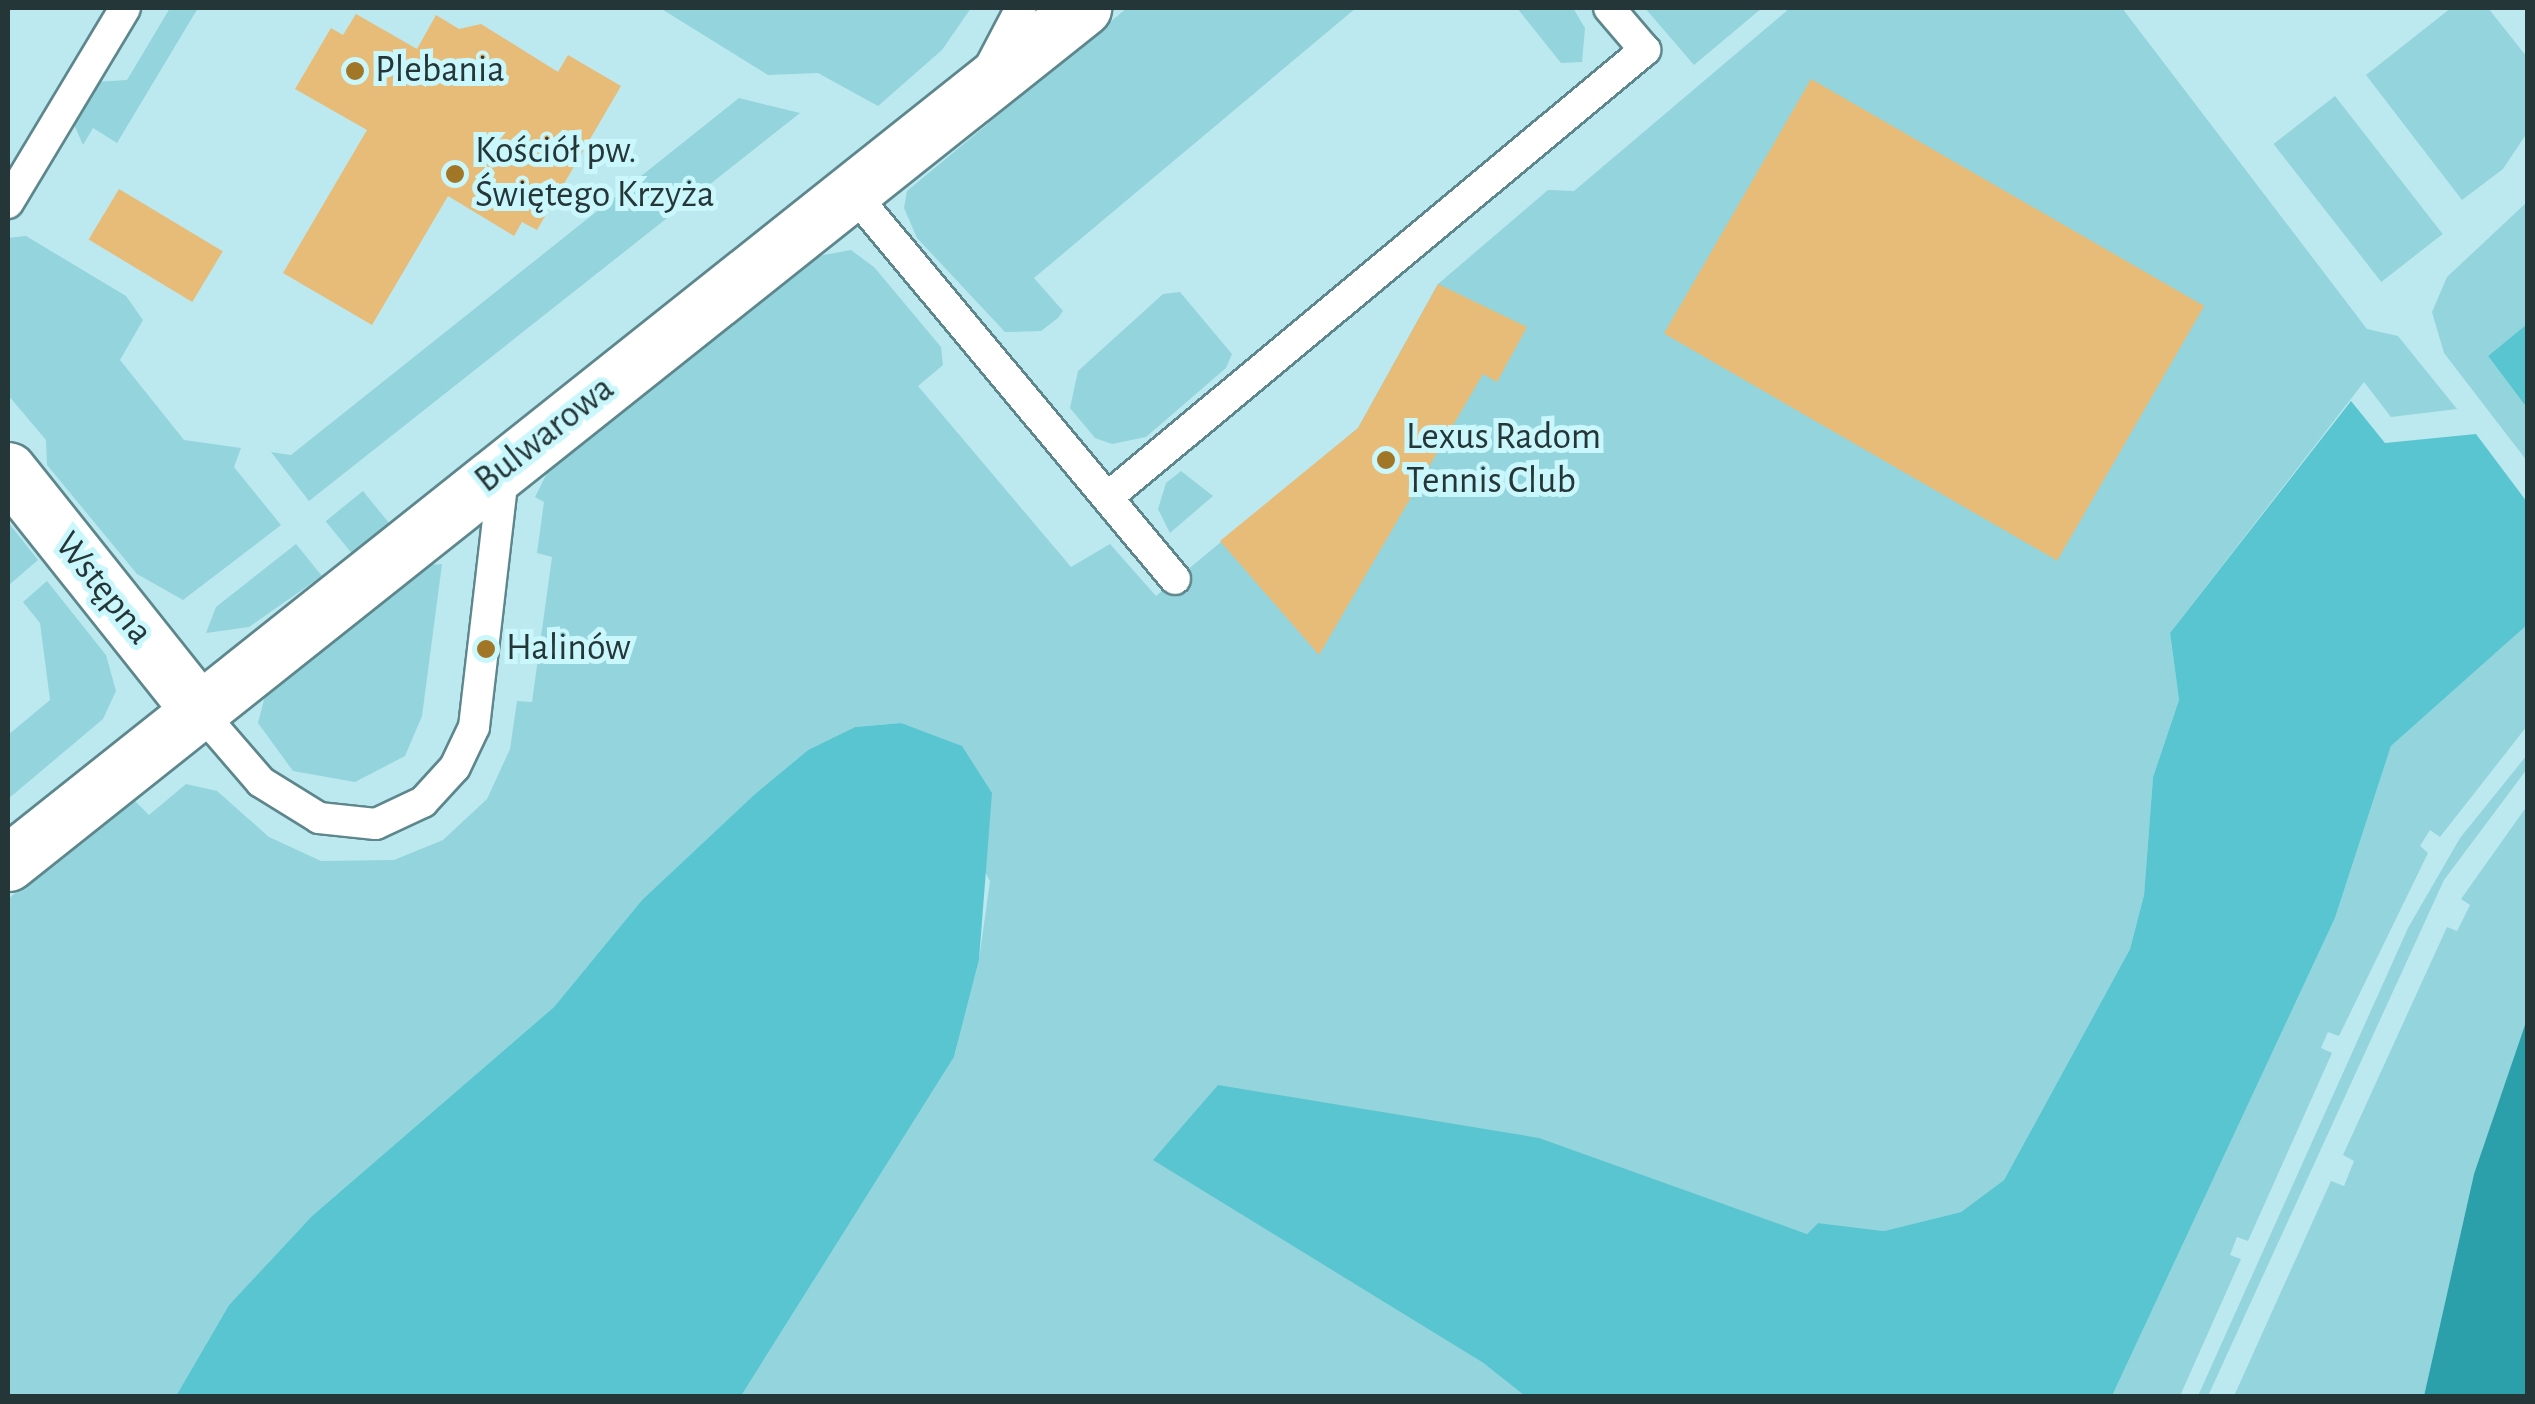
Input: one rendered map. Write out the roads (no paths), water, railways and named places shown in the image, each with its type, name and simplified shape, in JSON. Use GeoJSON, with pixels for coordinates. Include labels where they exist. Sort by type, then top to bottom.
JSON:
{"type":"FeatureCollection","features":[{"type":"Feature","properties":{"kind":"street","name":"Bulwarowa"},"geometry":{"type":"LineString","coordinates":[[8,862],[1084,8]]}},
{"type":"Feature","properties":{"kind":"street","name":"Wstępna"},"geometry":{"type":"LineString","coordinates":[[8,470],[198,709]]}},
{"type":"Feature","properties":{"kind":"lane"},"geometry":{"type":"LineString","coordinates":[[8,203],[125,8]]}},
{"type":"Feature","properties":{"kind":"lane"},"geometry":{"type":"LineString","coordinates":[[978,91],[1020,8]]}},
{"type":"Feature","properties":{"kind":"lane"},"geometry":{"type":"LineString","coordinates":[[1108,497],[1645,50],[1609,8]]}},
{"type":"Feature","properties":{"kind":"lane"},"geometry":{"type":"LineString","coordinates":[[852,192],[1175,579]]}},
{"type":"Feature","properties":{"kind":"lane"},"geometry":{"type":"LineString","coordinates":[[198,709],[261,782],[319,818],[376,824],[423,802],[455,767],[474,727],[505,466]]}},
{"type":"Feature","properties":{"kind":"place","name":"Plebania"},"geometry":{"type":"Point","coordinates":[355,71]}},
{"type":"Feature","properties":{"kind":"place","name":"Kościół pw. Świętego Krzyża"},"geometry":{"type":"Point","coordinates":[455,174]}},
{"type":"Feature","properties":{"kind":"place","name":"Lexus Radom Tennis Club"},"geometry":{"type":"Point","coordinates":[1386,460]}},
{"type":"Feature","properties":{"kind":"place","name":"Halinów"},"geometry":{"type":"Point","coordinates":[486,649]}}]}
